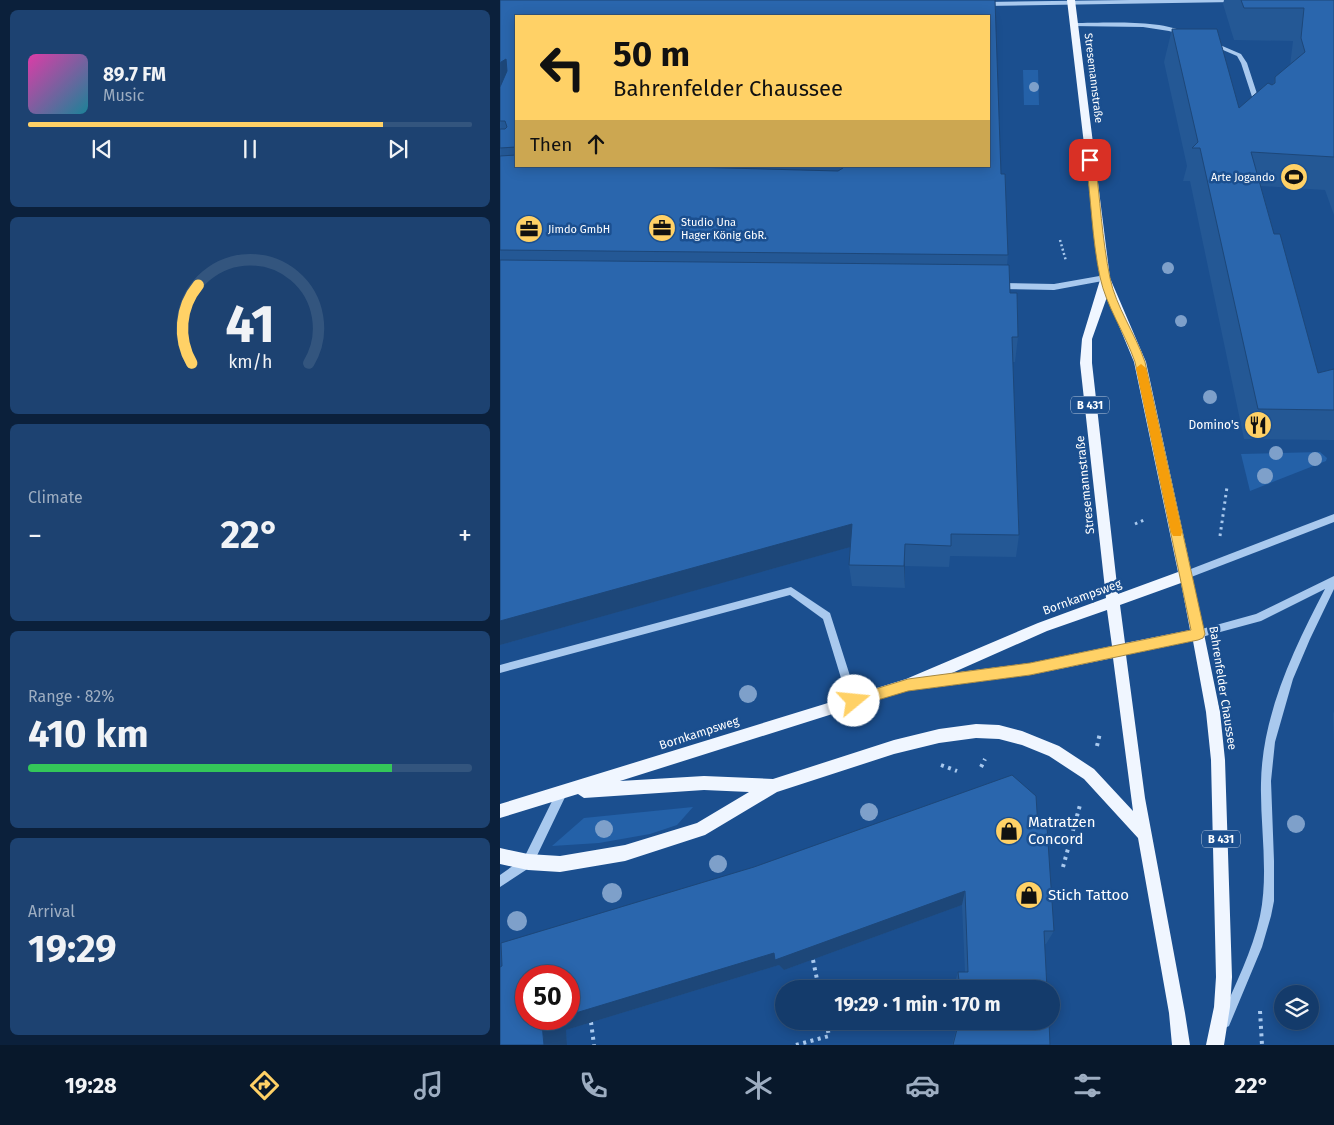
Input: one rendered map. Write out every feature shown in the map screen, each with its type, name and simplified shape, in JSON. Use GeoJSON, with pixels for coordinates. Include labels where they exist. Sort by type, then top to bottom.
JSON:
{"type":"FeatureCollection","features":[{"type":"Feature","properties":{"kind":"main road","name":"Stresemannstraße"},"geometry":{"type":"LineString","coordinates":[[1071,2],[1105,278],[1113,303],[1133,341],[1140,362],[1186,576]]}},
{"type":"Feature","properties":{"kind":"main road","name":"Stresemannstraße"},"geometry":{"type":"LineString","coordinates":[[1105,278],[1101,299],[1087,339],[1086,363],[1113,601]]}},
{"type":"Feature","properties":{"kind":"main road","name":"Bornkampsweg"},"geometry":{"type":"LineString","coordinates":[[500,811],[908,685],[1043,627],[1186,576]]}},
{"type":"Feature","properties":{"kind":"main road","name":"Bahrenfelder Chaussee"},"geometry":{"type":"LineString","coordinates":[[1186,576],[1213,712],[1218,760],[1224,977],[1222,1007],[1215,1045]]}},
{"type":"Feature","properties":{"kind":"main road","name":"B 431"},"geometry":{"type":"LineString","coordinates":[[1113,601],[1144,833],[1177,1013],[1181,1045]]}},
{"type":"Feature","properties":{"kind":"main road","name":"Bornkampsweg"},"geometry":{"type":"LineString","coordinates":[[908,685],[1030,669],[1118,649],[1198,634]]}},
{"type":"Feature","properties":{"kind":"main road"},"geometry":{"type":"LineString","coordinates":[[500,856],[528,862],[560,864],[625,853],[700,830],[773,786],[894,747],[939,736],[976,731],[999,732],[1054,750],[1089,774],[1144,833]]}},
{"type":"Feature","properties":{"kind":"main road"},"geometry":{"type":"LineString","coordinates":[[562,793],[704,783],[773,786]]}},
{"type":"Feature","properties":{"kind":"street"},"geometry":{"type":"LineString","coordinates":[[980,4],[1235,0]]}},
{"type":"Feature","properties":{"kind":"street"},"geometry":{"type":"LineString","coordinates":[[1074,26],[1149,25],[1164,27],[1191,36]]}},
{"type":"Feature","properties":{"kind":"street"},"geometry":{"type":"LineString","coordinates":[[1208,42],[1239,55],[1244,63],[1260,114]]}},
{"type":"Feature","properties":{"kind":"street"},"geometry":{"type":"LineString","coordinates":[[985,286],[1054,287],[1105,278]]}},
{"type":"Feature","properties":{"kind":"street"},"geometry":{"type":"LineString","coordinates":[[1186,576],[1334,518]]}},
{"type":"Feature","properties":{"kind":"street"},"geometry":{"type":"LineString","coordinates":[[1198,634],[1258,618],[1334,580]]}},
{"type":"Feature","properties":{"kind":"street"},"geometry":{"type":"LineString","coordinates":[[1215,1045],[1258,943],[1268,903],[1270,877],[1267,776],[1270,742],[1291,671],[1311,623],[1334,580]]}},
{"type":"Feature","properties":{"kind":"street"},"geometry":{"type":"LineString","coordinates":[[500,669],[791,591],[827,616],[854,701]]}},
{"type":"Feature","properties":{"kind":"street"},"geometry":{"type":"LineString","coordinates":[[500,882],[528,862],[562,793]]}},
{"type":"Feature","properties":{"kind":"path"},"geometry":{"type":"LineString","coordinates":[[1063,867],[1080,805]]}},
{"type":"Feature","properties":{"kind":"path"},"geometry":{"type":"LineString","coordinates":[[813,960],[817,980]]}},
{"type":"Feature","properties":{"kind":"path"},"geometry":{"type":"LineString","coordinates":[[590,1022],[594,1045]]}},
{"type":"Feature","properties":{"kind":"path"},"geometry":{"type":"LineString","coordinates":[[796,1045],[830,1036],[828,1030]]}},
{"type":"Feature","properties":{"kind":"shaded area"},"geometry":{"type":"Polygon","coordinates":[[[1023,70],[1038,70],[1039,105],[1024,105],[1023,70]]]}},
{"type":"Feature","properties":{"kind":"shaded area"},"geometry":{"type":"Polygon","coordinates":[[[1320,452],[1327,458],[1326,461],[1250,491],[1241,454],[1320,452]]]}},
{"type":"Feature","properties":{"kind":"shaded area"},"geometry":{"type":"Polygon","coordinates":[[[693,807],[677,825],[650,834],[599,843],[552,846],[584,818],[693,807]]]}},
{"type":"Feature","properties":{"kind":"building"},"geometry":{"type":"Polygon","coordinates":[[[500,0],[995,0],[1001,174],[1005,174],[1008,255],[500,250],[500,156],[515,155],[515,167],[691,167],[838,171],[842,167],[990,167],[990,15],[515,15],[515,147],[500,148],[500,129],[507,127],[505,121],[500,121],[500,87],[507,71],[506,59],[500,64],[500,0]]]}},
{"type":"Feature","properties":{"kind":"building"},"geometry":{"type":"Polygon","coordinates":[[[1241,0],[1334,0],[1334,157],[1251,152],[1274,234],[1280,234],[1318,373],[1334,369],[1334,410],[1258,409],[1200,148],[1192,148],[1198,142],[1172,29],[1217,29],[1239,108],[1268,83],[1272,85],[1275,83],[1275,77],[1305,52],[1301,38],[1304,8],[1244,8],[1241,0]]]}},
{"type":"Feature","properties":{"kind":"building"},"geometry":{"type":"Polygon","coordinates":[[[500,260],[1009,265],[1010,293],[1017,293],[1018,337],[1012,337],[1019,535],[951,534],[951,546],[905,544],[904,566],[849,565],[852,524],[500,621],[500,260]]]}},
{"type":"Feature","properties":{"kind":"building"},"geometry":{"type":"Polygon","coordinates":[[[1012,775],[1036,796],[1038,827],[1047,827],[1054,931],[1044,931],[1047,980],[959,980],[958,972],[968,972],[965,891],[775,960],[774,953],[580,1012],[580,965],[515,965],[515,1030],[543,1030],[544,1045],[500,1045],[501,943],[754,867],[1012,775]]]}},
{"type":"Feature","properties":{"kind":"building"},"geometry":{"type":"Polygon","coordinates":[[[957,1030],[1049,1030],[1050,1045],[953,1045],[957,1030]]]}},
{"type":"Feature","properties":{"kind":"slow traffic"},"geometry":{"type":"LineString","coordinates":[[1141,368],[1177,532]]}},
{"type":"Feature","properties":{"kind":"place","name":"Arte Jogando"},"geometry":{"type":"Point","coordinates":[1294,177]}},
{"type":"Feature","properties":{"kind":"place","name":"Studio Una Hager König GbR."},"geometry":{"type":"Point","coordinates":[662,228]}},
{"type":"Feature","properties":{"kind":"place","name":"Jimdo GmbH"},"geometry":{"type":"Point","coordinates":[529,229]}},
{"type":"Feature","properties":{"kind":"place","name":"Domino's"},"geometry":{"type":"Point","coordinates":[1258,425]}},
{"type":"Feature","properties":{"kind":"place","name":"Matratzen Concord"},"geometry":{"type":"Point","coordinates":[1009,831]}},
{"type":"Feature","properties":{"kind":"place","name":"Stich Tattoo"},"geometry":{"type":"Point","coordinates":[1029,895]}},
{"type":"Feature","properties":{"kind":"route"},"geometry":{"type":"LineString","coordinates":[[854,701],[908,685],[1030,669],[1118,649],[1198,634],[1140,362],[1133,341],[1113,303],[1105,278],[1090,160]]}}]}
